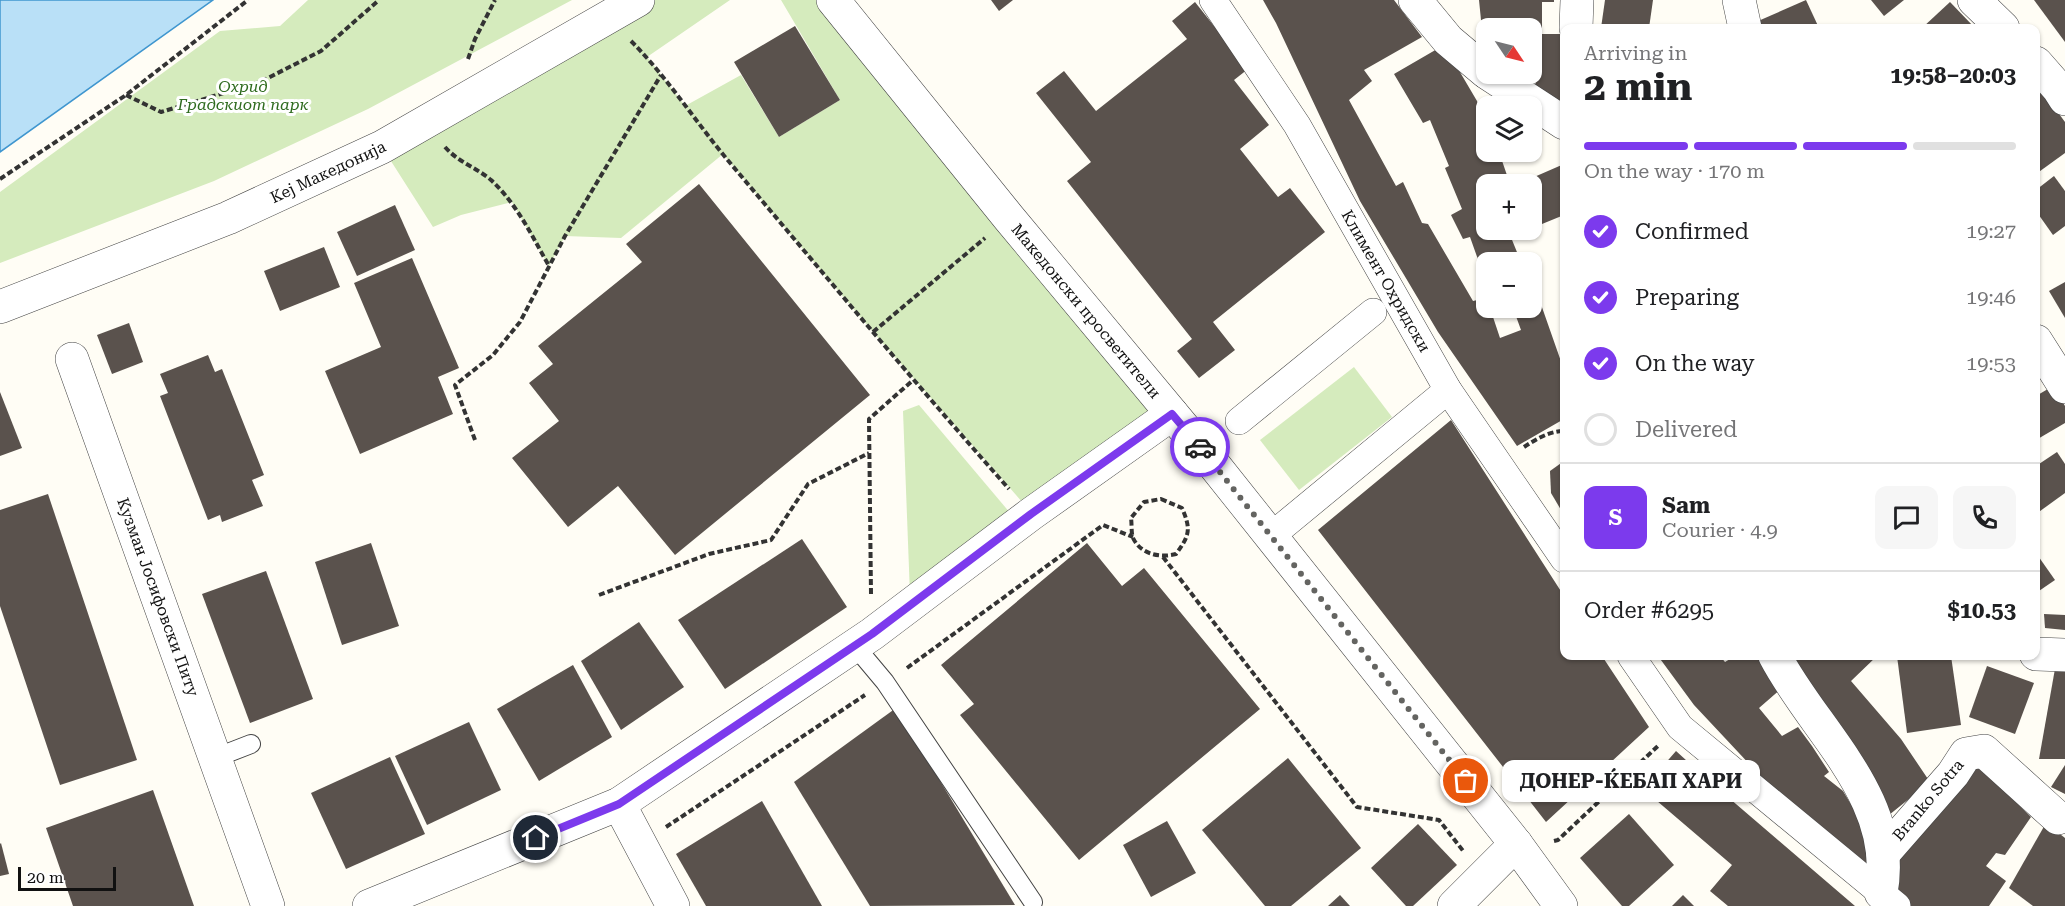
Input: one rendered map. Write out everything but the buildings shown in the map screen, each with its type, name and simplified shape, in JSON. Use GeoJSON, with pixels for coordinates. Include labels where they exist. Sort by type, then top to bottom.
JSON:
{"type":"FeatureCollection","features":[{"type":"Feature","properties":{"kind":"street","name":"Кеј Македонија"},"geometry":{"type":"LineString","coordinates":[[0,307],[228,218],[382,147],[638,0]]}},
{"type":"Feature","properties":{"kind":"street","name":"Македонски просветители"},"geometry":{"type":"LineString","coordinates":[[833,0],[1008,218],[1271,536],[1516,843],[1561,906]]}},
{"type":"Feature","properties":{"kind":"street","name":"Климент Охридски"},"geometry":{"type":"LineString","coordinates":[[1213,0],[1297,125],[1448,390],[1560,553]]}},
{"type":"Feature","properties":{"kind":"street"},"geometry":{"type":"LineString","coordinates":[[1415,0],[1448,40],[1476,63]]}},
{"type":"Feature","properties":{"kind":"street"},"geometry":{"type":"LineString","coordinates":[[1576,24],[1577,0]]}},
{"type":"Feature","properties":{"kind":"street"},"geometry":{"type":"LineString","coordinates":[[1738,0],[1744,24]]}},
{"type":"Feature","properties":{"kind":"street"},"geometry":{"type":"LineString","coordinates":[[1974,0],[1999,24]]}},
{"type":"Feature","properties":{"kind":"street"},"geometry":{"type":"LineString","coordinates":[[2040,68],[2065,99]]}},
{"type":"Feature","properties":{"kind":"street"},"geometry":{"type":"LineString","coordinates":[[1505,84],[1560,120]]}},
{"type":"Feature","properties":{"kind":"street"},"geometry":{"type":"LineString","coordinates":[[1239,421],[1373,312]]}},
{"type":"Feature","properties":{"kind":"street"},"geometry":{"type":"LineString","coordinates":[[2040,347],[2065,387]]}},
{"type":"Feature","properties":{"kind":"street","name":"Кузман Јосифовски Питу"},"geometry":{"type":"LineString","coordinates":[[72,359],[268,906]]}},
{"type":"Feature","properties":{"kind":"street"},"geometry":{"type":"LineString","coordinates":[[1271,536],[1448,390]]}},
{"type":"Feature","properties":{"kind":"street"},"geometry":{"type":"LineString","coordinates":[[369,906],[619,804],[863,640],[1031,514],[1172,414]]}},
{"type":"Feature","properties":{"kind":"street"},"geometry":{"type":"LineString","coordinates":[[2040,654],[2065,656]]}},
{"type":"Feature","properties":{"kind":"street"},"geometry":{"type":"LineString","coordinates":[[1634,660],[1680,727],[1889,899]]}},
{"type":"Feature","properties":{"kind":"street"},"geometry":{"type":"LineString","coordinates":[[1778,660],[1850,768],[1869,803],[1878,827],[1889,899]]}},
{"type":"Feature","properties":{"kind":"street","name":"Branko Sotra"},"geometry":{"type":"LineString","coordinates":[[1883,854],[1953,774],[1966,754],[1984,751],[2058,818]]}},
{"type":"Feature","properties":{"kind":"street"},"geometry":{"type":"LineString","coordinates":[[619,804],[673,906]]}},
{"type":"Feature","properties":{"kind":"street"},"geometry":{"type":"LineString","coordinates":[[1454,906],[1516,843]]}},
{"type":"Feature","properties":{"kind":"lane"},"geometry":{"type":"LineString","coordinates":[[863,640],[885,682],[1033,902]]}},
{"type":"Feature","properties":{"kind":"lane"},"geometry":{"type":"LineString","coordinates":[[215,758],[251,744]]}},
{"type":"Feature","properties":{"kind":"path"},"geometry":{"type":"LineString","coordinates":[[0,179],[126,95],[248,0]]}},
{"type":"Feature","properties":{"kind":"path"},"geometry":{"type":"LineString","coordinates":[[126,95],[160,112],[260,82],[321,51],[378,0]]}},
{"type":"Feature","properties":{"kind":"path"},"geometry":{"type":"LineString","coordinates":[[456,106],[464,70],[475,39],[495,0]]}},
{"type":"Feature","properties":{"kind":"path"},"geometry":{"type":"LineString","coordinates":[[608,19],[646,57],[722,154],[912,381],[1031,514]]}},
{"type":"Feature","properties":{"kind":"path"},"geometry":{"type":"LineString","coordinates":[[475,440],[455,385],[493,356],[520,321],[565,236],[661,75]]}},
{"type":"Feature","properties":{"kind":"path"},"geometry":{"type":"LineString","coordinates":[[425,124],[453,156],[489,178],[512,202],[549,266]]}},
{"type":"Feature","properties":{"kind":"path"},"geometry":{"type":"LineString","coordinates":[[873,332],[1008,218]]}},
{"type":"Feature","properties":{"kind":"path"},"geometry":{"type":"LineString","coordinates":[[863,640],[868,419],[912,381]]}},
{"type":"Feature","properties":{"kind":"path"},"geometry":{"type":"LineString","coordinates":[[1499,463],[1535,440],[1560,432]]}},
{"type":"Feature","properties":{"kind":"path"},"geometry":{"type":"LineString","coordinates":[[599,595],[709,554],[771,540],[808,484],[869,453]]}},
{"type":"Feature","properties":{"kind":"path"},"geometry":{"type":"LineString","coordinates":[[1163,557],[1176,554],[1185,542],[1190,525],[1182,508],[1161,499],[1144,502],[1131,518],[1133,537],[1143,550],[1163,557],[1358,807],[1439,820],[1483,876]]}},
{"type":"Feature","properties":{"kind":"path"},"geometry":{"type":"LineString","coordinates":[[1516,843],[1558,840],[1650,754]]}},
{"type":"Feature","properties":{"kind":"green space","name":"Охрид Градскиот парк"},"geometry":{"type":"Polygon","coordinates":[[[308,0],[572,0],[368,109],[214,181],[0,263],[0,192],[220,31],[280,26],[308,0]]]}},
{"type":"Feature","properties":{"kind":"green space"},"geometry":{"type":"Polygon","coordinates":[[[638,0],[730,0],[647,57],[685,106],[741,75],[779,137],[840,100],[781,0],[833,0],[1167,411],[1030,511],[873,332],[723,154],[621,238],[565,236],[549,266],[512,202],[461,215],[433,227],[382,147],[638,0]]]}},
{"type":"Feature","properties":{"kind":"green space"},"geometry":{"type":"Polygon","coordinates":[[[1354,367],[1392,417],[1299,490],[1260,440],[1354,367]]]}},
{"type":"Feature","properties":{"kind":"green space"},"geometry":{"type":"Polygon","coordinates":[[[919,405],[1011,514],[910,595],[903,411],[919,405]]]}},
{"type":"Feature","properties":{"kind":"water"},"geometry":{"type":"Polygon","coordinates":[[[0,0],[213,0],[0,152],[0,0]]]}},
{"type":"Feature","properties":{"kind":"way so far"},"geometry":{"type":"LineString","coordinates":[[1200,447],[1466,781]]}},
{"type":"Feature","properties":{"kind":"place","name":"ДОНЕР-ЌЕБАП ХАРИ"},"geometry":{"type":"Point","coordinates":[1466,781]}},
{"type":"Feature","properties":{"kind":"route"},"geometry":{"type":"LineString","coordinates":[[536,838],[619,804],[872,634],[1031,514],[1172,414],[1200,447]]}}]}
